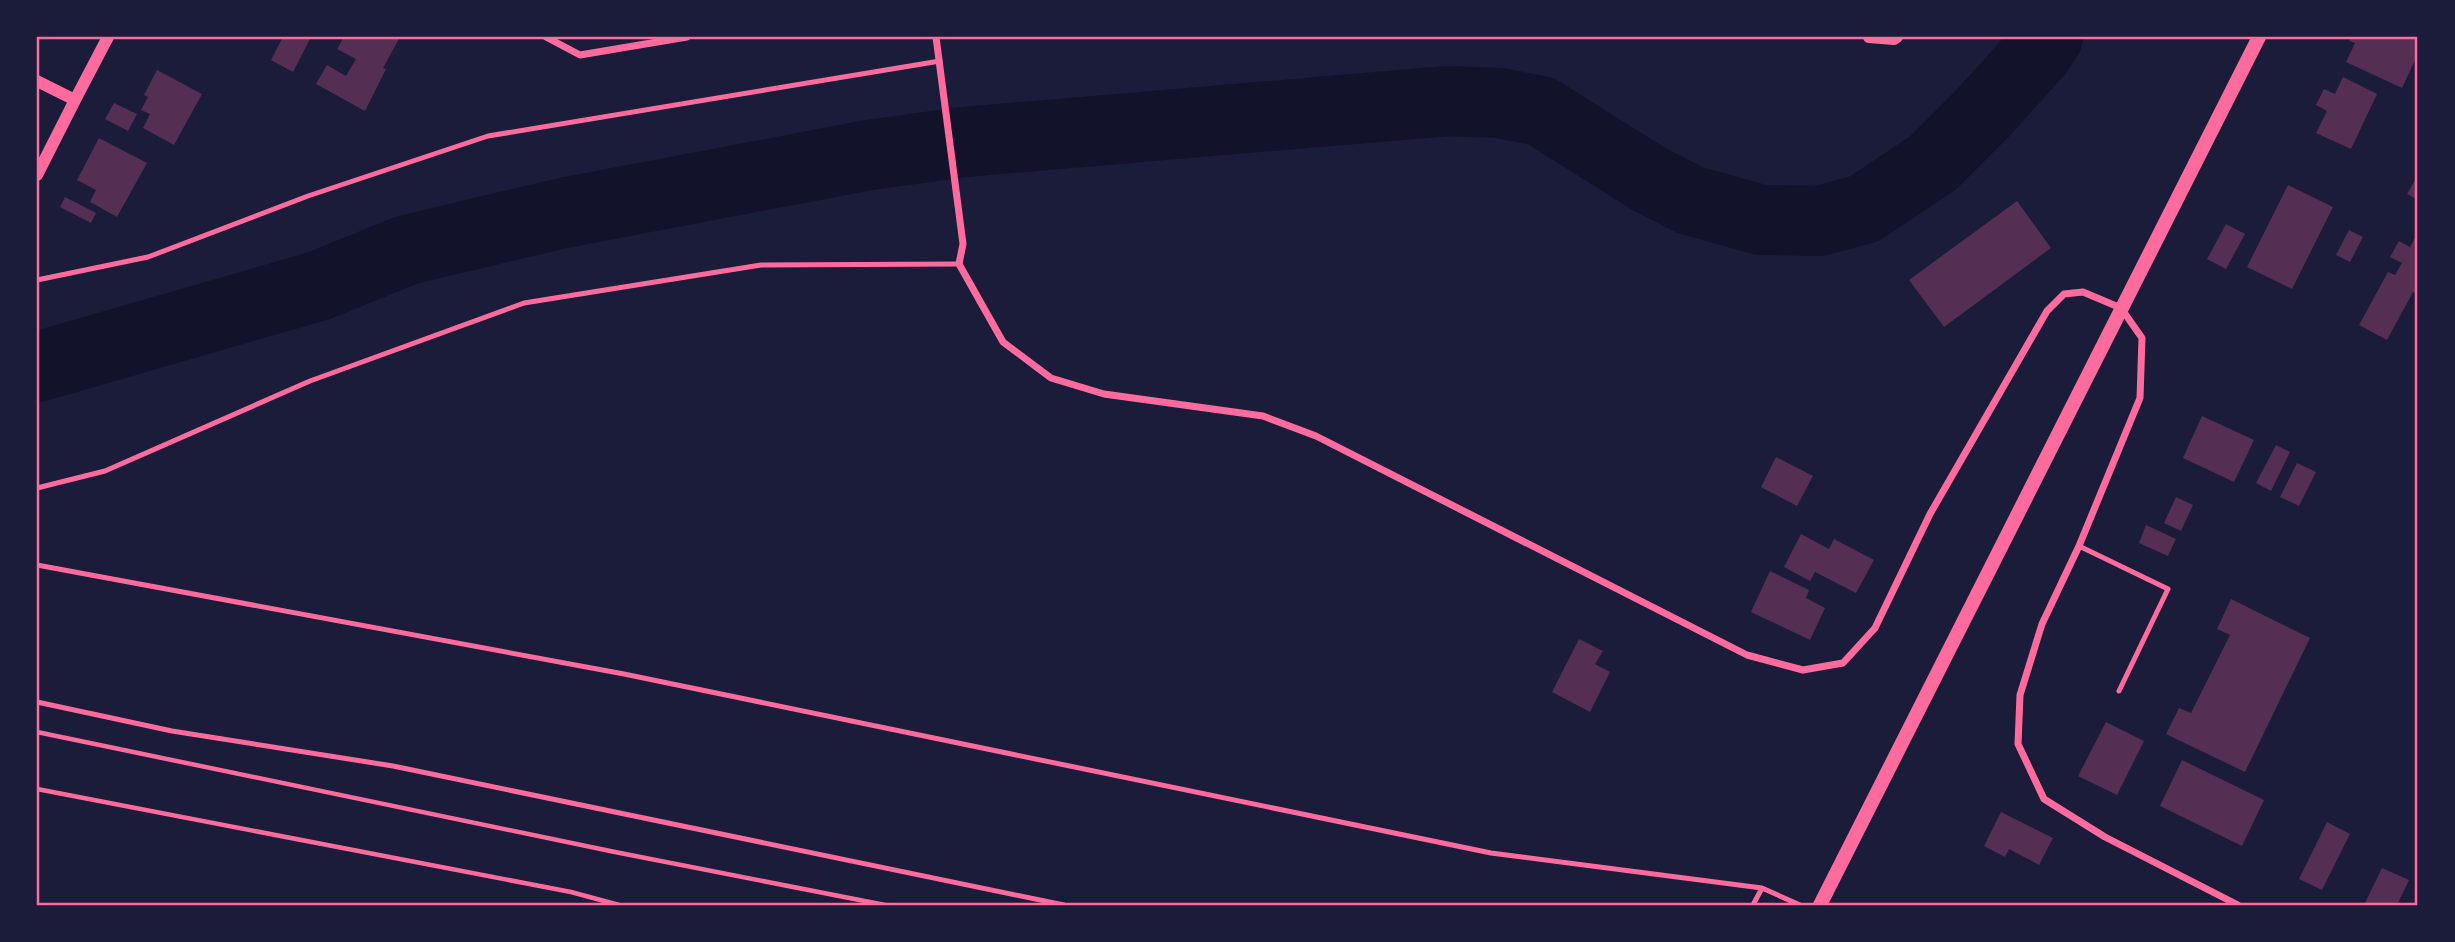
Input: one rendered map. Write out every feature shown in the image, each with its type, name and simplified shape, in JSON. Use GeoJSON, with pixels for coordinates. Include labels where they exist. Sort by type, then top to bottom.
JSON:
{"type":"FeatureCollection","features":[{"type":"Feature","properties":{"kind":"main road"},"geometry":{"type":"LineString","coordinates":[[1820,905],[2259,37]]}},
{"type":"Feature","properties":{"kind":"street"},"geometry":{"type":"LineString","coordinates":[[37,175],[108,37]]}},
{"type":"Feature","properties":{"kind":"street"},"geometry":{"type":"LineString","coordinates":[[546,37],[580,55],[687,37]]}},
{"type":"Feature","properties":{"kind":"street"},"geometry":{"type":"LineString","coordinates":[[936,37],[963,244],[959,264],[1003,342],[1051,377],[1104,394],[1263,416],[1316,436],[1747,655],[1803,670],[1843,663],[1875,628],[1930,514],[2047,310],[2064,294],[2083,292],[2121,307],[2142,338],[2140,398],[2079,546],[2042,624],[2020,695],[2018,744],[2044,799],[2105,836],[2238,905]]}},
{"type":"Feature","properties":{"kind":"street"},"geometry":{"type":"LineString","coordinates":[[1869,37],[1897,37]]}},
{"type":"Feature","properties":{"kind":"street"},"geometry":{"type":"LineString","coordinates":[[37,81],[75,100]]}},
{"type":"Feature","properties":{"kind":"lane"},"geometry":{"type":"LineString","coordinates":[[37,280],[148,257],[308,195],[488,136],[940,61]]}},
{"type":"Feature","properties":{"kind":"lane"},"geometry":{"type":"LineString","coordinates":[[37,488],[106,471],[310,381],[524,303],[761,265],[959,264]]}},
{"type":"Feature","properties":{"kind":"lane"},"geometry":{"type":"LineString","coordinates":[[2079,546],[2168,589],[2119,691]]}},
{"type":"Feature","properties":{"kind":"lane"},"geometry":{"type":"LineString","coordinates":[[37,565],[624,674],[1491,853],[1762,888],[1800,905]]}},
{"type":"Feature","properties":{"kind":"lane"},"geometry":{"type":"LineString","coordinates":[[37,702],[172,731],[393,766],[1064,905]]}},
{"type":"Feature","properties":{"kind":"lane"},"geometry":{"type":"LineString","coordinates":[[1753,905],[1762,888]]}},
{"type":"Feature","properties":{"kind":"path"},"geometry":{"type":"LineString","coordinates":[[37,732],[885,905]]}},
{"type":"Feature","properties":{"kind":"path"},"geometry":{"type":"LineString","coordinates":[[37,789],[571,892],[619,905]]}},
{"type":"Feature","properties":{"kind":"building"},"geometry":{"type":"Polygon","coordinates":[[[283,37],[311,37],[293,72],[271,60],[283,37]]]}},
{"type":"Feature","properties":{"kind":"building"},"geometry":{"type":"Polygon","coordinates":[[[344,37],[400,37],[383,68],[386,69],[365,111],[316,84],[327,65],[346,76],[356,59],[337,49],[344,37]]]}},
{"type":"Feature","properties":{"kind":"building"},"geometry":{"type":"Polygon","coordinates":[[[2351,37],[2418,37],[2418,54],[2402,88],[2346,62],[2355,43],[2349,41],[2351,37]]]}},
{"type":"Feature","properties":{"kind":"building"},"geometry":{"type":"Polygon","coordinates":[[[157,70],[202,94],[174,145],[143,128],[150,114],[141,110],[148,97],[144,95],[157,70]]]}},
{"type":"Feature","properties":{"kind":"building"},"geometry":{"type":"Polygon","coordinates":[[[2343,77],[2377,94],[2351,149],[2316,133],[2327,111],[2316,105],[2324,89],[2335,94],[2343,77]]]}},
{"type":"Feature","properties":{"kind":"building"},"geometry":{"type":"Polygon","coordinates":[[[114,103],[137,114],[128,131],[105,119],[114,103]]]}},
{"type":"Feature","properties":{"kind":"building"},"geometry":{"type":"Polygon","coordinates":[[[99,138],[147,163],[117,217],[90,202],[96,190],[77,180],[99,138]]]}},
{"type":"Feature","properties":{"kind":"building"},"geometry":{"type":"Polygon","coordinates":[[[2418,175],[2418,200],[2407,194],[2418,175]]]}},
{"type":"Feature","properties":{"kind":"building"},"geometry":{"type":"Polygon","coordinates":[[[2288,185],[2333,207],[2292,289],[2247,267],[2288,185]]]}},
{"type":"Feature","properties":{"kind":"building"},"geometry":{"type":"Polygon","coordinates":[[[65,197],[96,213],[91,223],[60,207],[65,197]]]}},
{"type":"Feature","properties":{"kind":"building"},"geometry":{"type":"Polygon","coordinates":[[[2017,201],[2051,248],[1944,327],[1909,280],[2017,201]]]}},
{"type":"Feature","properties":{"kind":"building"},"geometry":{"type":"Polygon","coordinates":[[[2226,224],[2245,234],[2226,269],[2207,259],[2226,224]]]}},
{"type":"Feature","properties":{"kind":"building"},"geometry":{"type":"Polygon","coordinates":[[[2349,230],[2363,237],[2350,262],[2336,255],[2349,230]]]}},
{"type":"Feature","properties":{"kind":"building"},"geometry":{"type":"Polygon","coordinates":[[[2418,232],[2418,294],[2413,292],[2387,340],[2359,325],[2388,272],[2395,275],[2402,263],[2390,257],[2399,241],[2410,247],[2418,232]]]}},
{"type":"Feature","properties":{"kind":"building"},"geometry":{"type":"Polygon","coordinates":[[[2202,416],[2254,440],[2234,482],[2183,458],[2202,416]]]}},
{"type":"Feature","properties":{"kind":"building"},"geometry":{"type":"Polygon","coordinates":[[[2276,445],[2290,452],[2271,491],[2256,483],[2276,445]]]}},
{"type":"Feature","properties":{"kind":"building"},"geometry":{"type":"Polygon","coordinates":[[[1776,457],[1813,476],[1797,506],[1761,487],[1776,457]]]}},
{"type":"Feature","properties":{"kind":"building"},"geometry":{"type":"Polygon","coordinates":[[[2297,463],[2316,472],[2299,506],[2280,497],[2297,463]]]}},
{"type":"Feature","properties":{"kind":"building"},"geometry":{"type":"Polygon","coordinates":[[[2176,497],[2193,505],[2181,531],[2164,523],[2176,497]]]}},
{"type":"Feature","properties":{"kind":"building"},"geometry":{"type":"Polygon","coordinates":[[[2146,525],[2176,539],[2168,556],[2139,543],[2146,525]]]}},
{"type":"Feature","properties":{"kind":"building"},"geometry":{"type":"Polygon","coordinates":[[[1801,534],[1829,549],[1834,539],[1874,560],[1856,593],[1815,572],[1810,581],[1784,567],[1801,534]]]}},
{"type":"Feature","properties":{"kind":"building"},"geometry":{"type":"Polygon","coordinates":[[[1770,571],[1809,590],[1806,598],[1825,608],[1810,640],[1751,612],[1770,571]]]}},
{"type":"Feature","properties":{"kind":"building"},"geometry":{"type":"Polygon","coordinates":[[[2231,599],[2310,638],[2245,772],[2166,734],[2179,708],[2191,713],[2230,635],[2217,629],[2231,599]]]}},
{"type":"Feature","properties":{"kind":"building"},"geometry":{"type":"Polygon","coordinates":[[[1579,639],[1603,651],[1595,664],[1610,672],[1590,712],[1552,692],[1579,639]]]}},
{"type":"Feature","properties":{"kind":"building"},"geometry":{"type":"Polygon","coordinates":[[[2106,722],[2144,741],[2117,795],[2078,776],[2106,722]]]}},
{"type":"Feature","properties":{"kind":"building"},"geometry":{"type":"Polygon","coordinates":[[[2182,760],[2264,800],[2242,846],[2160,806],[2182,760]]]}},
{"type":"Feature","properties":{"kind":"building"},"geometry":{"type":"Polygon","coordinates":[[[2001,812],[2053,838],[2039,865],[2009,849],[2005,857],[1984,846],[2001,812]]]}},
{"type":"Feature","properties":{"kind":"building"},"geometry":{"type":"Polygon","coordinates":[[[2327,822],[2350,834],[2322,890],[2299,879],[2327,822]]]}},
{"type":"Feature","properties":{"kind":"building"},"geometry":{"type":"Polygon","coordinates":[[[2382,868],[2409,880],[2397,905],[2364,905],[2382,868]]]}},
{"type":"Feature","properties":{"kind":"waterway"},"geometry":{"type":"LineString","coordinates":[[37,367],[318,286],[407,250],[563,213],[869,155],[964,142],[1448,101],[1499,103],[1541,111],[1649,179],[1690,200],[1761,220],[1819,221],[1864,209],[1933,163],[1983,113],[2038,52],[2048,37]]}}]}
